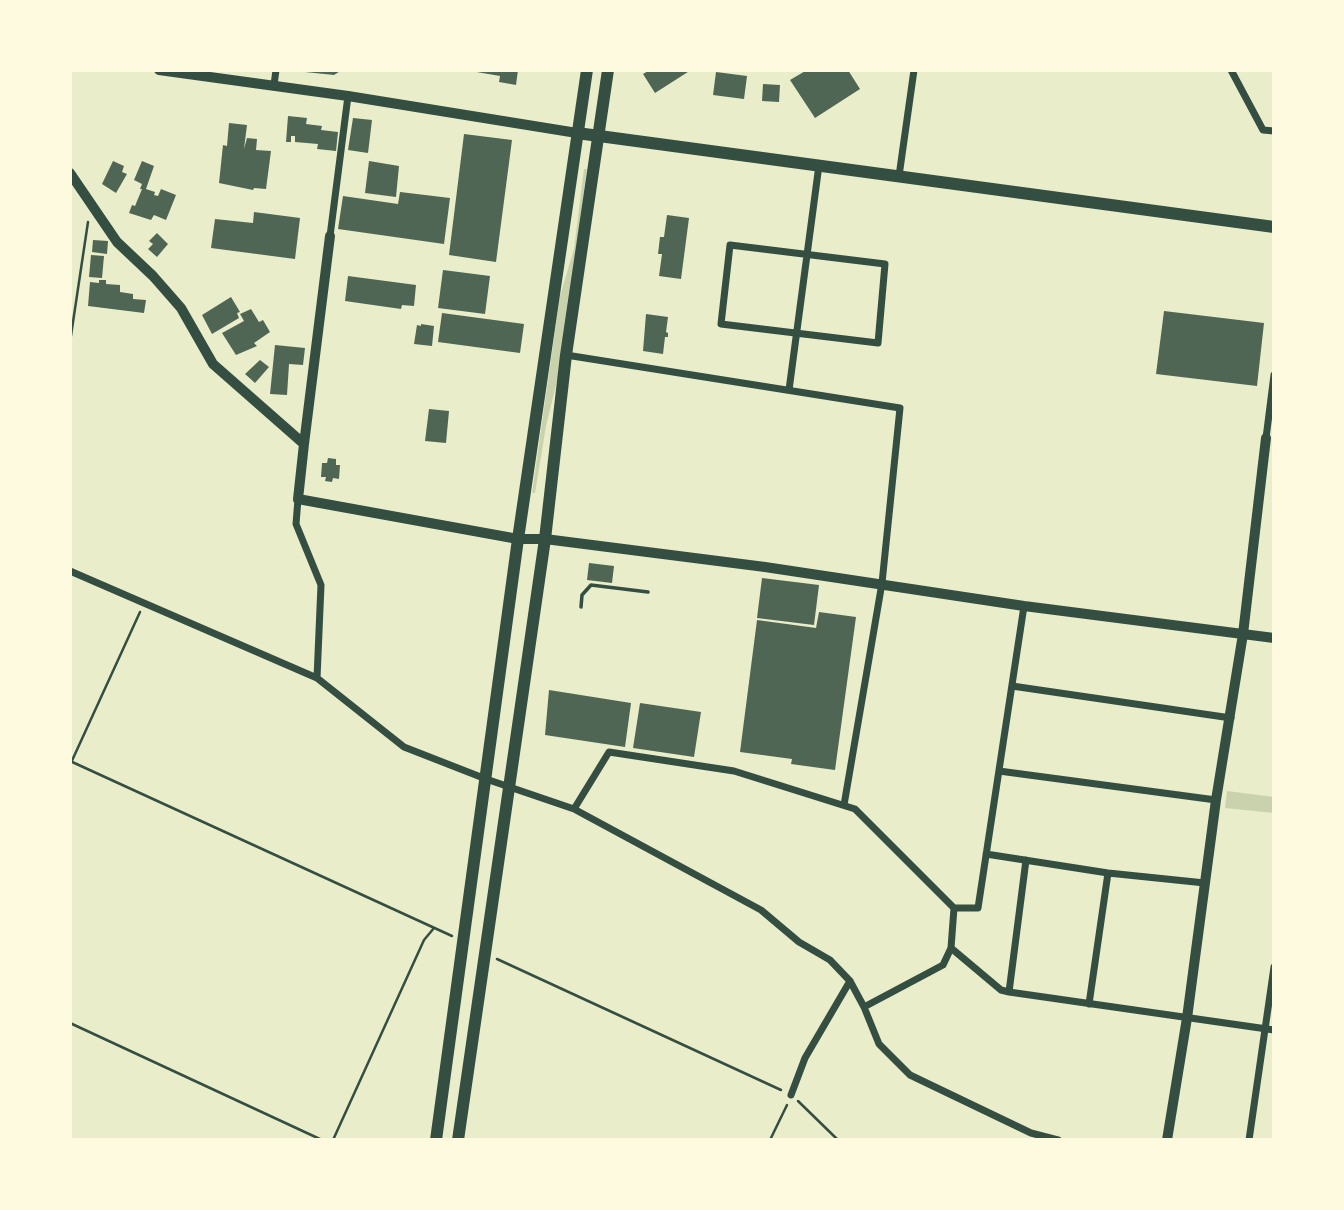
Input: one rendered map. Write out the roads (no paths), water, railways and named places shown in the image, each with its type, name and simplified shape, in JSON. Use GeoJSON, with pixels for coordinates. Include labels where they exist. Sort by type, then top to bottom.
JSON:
{"type":"FeatureCollection","features":[{"type":"Feature","properties":{"kind":"main road"},"geometry":{"type":"LineString","coordinates":[[436,1140],[518,538],[587,70]]}},
{"type":"Feature","properties":{"kind":"main road"},"geometry":{"type":"LineString","coordinates":[[458,1140],[545,539],[566,355],[608,70]]}},
{"type":"Feature","properties":{"kind":"main road"},"geometry":{"type":"LineString","coordinates":[[577,133],[1274,228]]}},
{"type":"Feature","properties":{"kind":"street"},"geometry":{"type":"LineString","coordinates":[[159,70],[348,96],[577,133]]}},
{"type":"Feature","properties":{"kind":"street"},"geometry":{"type":"LineString","coordinates":[[274,86],[276,70]]}},
{"type":"Feature","properties":{"kind":"street"},"geometry":{"type":"LineString","coordinates":[[899,176],[915,70]]}},
{"type":"Feature","properties":{"kind":"street"},"geometry":{"type":"LineString","coordinates":[[1231,70],[1263,130],[1274,131]]}},
{"type":"Feature","properties":{"kind":"street"},"geometry":{"type":"LineString","coordinates":[[317,678],[321,585],[296,524],[348,96]]}},
{"type":"Feature","properties":{"kind":"street"},"geometry":{"type":"LineString","coordinates":[[789,390],[819,165]]}},
{"type":"Feature","properties":{"kind":"street"},"geometry":{"type":"LineString","coordinates":[[70,173],[117,242],[153,276],[181,308],[214,364],[304,444]]}},
{"type":"Feature","properties":{"kind":"street"},"geometry":{"type":"LineString","coordinates":[[730,245],[807,254],[886,264],[878,343],[721,324],[730,245]]}},
{"type":"Feature","properties":{"kind":"street"},"geometry":{"type":"LineString","coordinates":[[566,355],[900,408],[882,583],[844,805]]}},
{"type":"Feature","properties":{"kind":"street"},"geometry":{"type":"LineString","coordinates":[[1167,1140],[1243,634],[1274,376]]}},
{"type":"Feature","properties":{"kind":"street"},"geometry":{"type":"LineString","coordinates":[[298,499],[518,538],[545,539],[882,583],[1024,606],[1274,638]]}},
{"type":"Feature","properties":{"kind":"street"},"geometry":{"type":"LineString","coordinates":[[70,571],[317,678],[404,747],[574,809],[761,910],[799,942],[830,960],[850,981],[879,1044],[911,1075],[1031,1133],[1058,1140]]}},
{"type":"Feature","properties":{"kind":"street"},"geometry":{"type":"LineString","coordinates":[[574,809],[609,752],[734,771],[855,809],[954,908],[978,908],[1024,606]]}},
{"type":"Feature","properties":{"kind":"street"},"geometry":{"type":"LineString","coordinates":[[1012,686],[1231,718]]}},
{"type":"Feature","properties":{"kind":"street"},"geometry":{"type":"LineString","coordinates":[[999,771],[1216,800]]}},
{"type":"Feature","properties":{"kind":"street"},"geometry":{"type":"LineString","coordinates":[[986,854],[1108,873],[1205,884]]}},
{"type":"Feature","properties":{"kind":"street"},"geometry":{"type":"LineString","coordinates":[[1009,992],[1026,860]]}},
{"type":"Feature","properties":{"kind":"street"},"geometry":{"type":"LineString","coordinates":[[1089,1004],[1108,873]]}},
{"type":"Feature","properties":{"kind":"street"},"geometry":{"type":"LineString","coordinates":[[864,1007],[943,965],[951,948],[954,908]]}},
{"type":"Feature","properties":{"kind":"street"},"geometry":{"type":"LineString","coordinates":[[951,948],[1001,990],[1270,1029]]}},
{"type":"Feature","properties":{"kind":"street"},"geometry":{"type":"LineString","coordinates":[[1250,1140],[1270,1029],[1274,967]]}},
{"type":"Feature","properties":{"kind":"street"},"geometry":{"type":"LineString","coordinates":[[792,1095],[805,1058],[850,981]]}},
{"type":"Feature","properties":{"kind":"lane"},"geometry":{"type":"LineString","coordinates":[[580,607],[582,595],[592,585],[648,593]]}}]}
